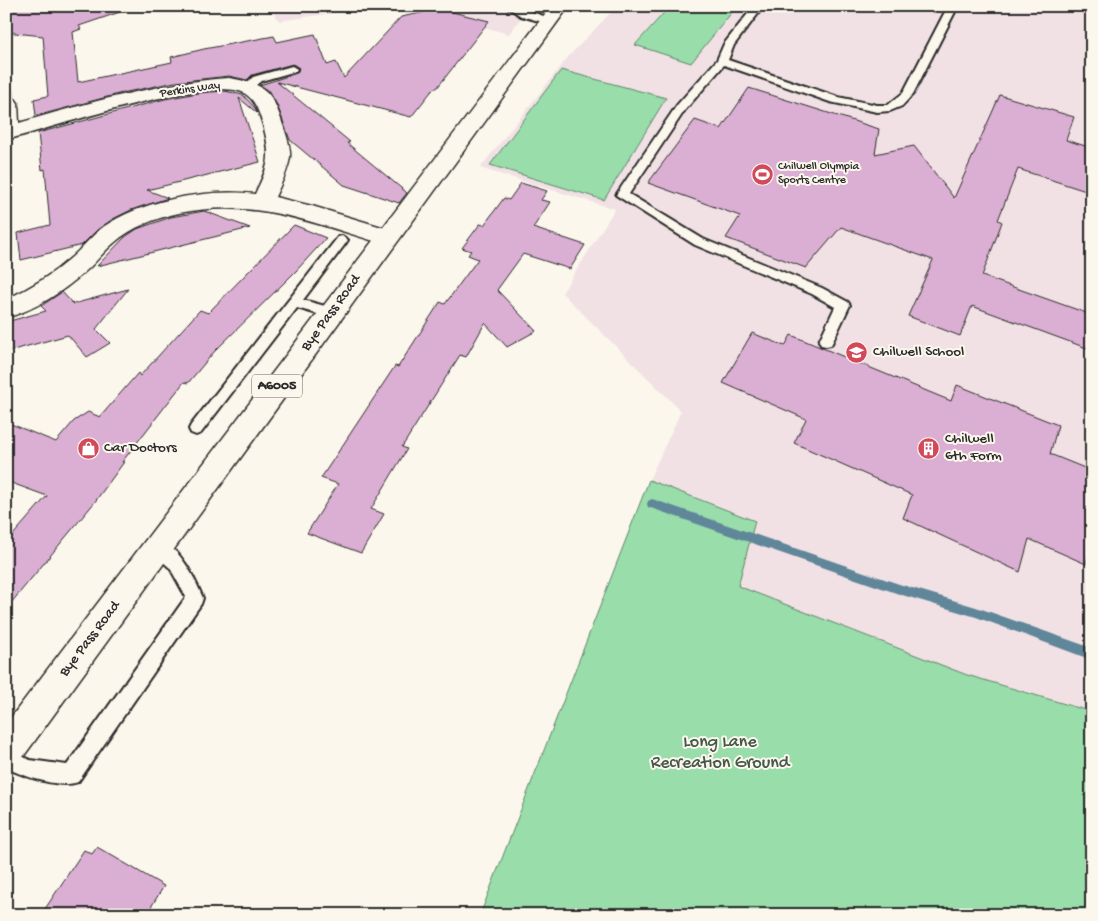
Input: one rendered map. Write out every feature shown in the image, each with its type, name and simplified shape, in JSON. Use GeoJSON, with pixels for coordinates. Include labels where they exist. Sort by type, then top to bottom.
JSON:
{"type":"FeatureCollection","features":[{"type":"Feature","properties":{"kind":"street","name":"Bye Pass Road"},"geometry":{"type":"LineString","coordinates":[[6,752],[387,237],[558,11]]}},
{"type":"Feature","properties":{"kind":"street","name":"Perkins Way"},"geometry":{"type":"LineString","coordinates":[[7,96],[8,134],[134,98],[211,85],[246,86]]}},
{"type":"Feature","properties":{"kind":"street"},"geometry":{"type":"LineString","coordinates":[[246,86],[263,99],[280,151],[262,202]]}},
{"type":"Feature","properties":{"kind":"street"},"geometry":{"type":"LineString","coordinates":[[6,309],[30,299],[57,283],[80,264],[107,236],[152,212],[200,200],[227,199],[262,202],[298,209],[387,237]]}},
{"type":"Feature","properties":{"kind":"lane"},"geometry":{"type":"LineString","coordinates":[[511,6],[524,14],[558,11]]}},
{"type":"Feature","properties":{"kind":"lane"},"geometry":{"type":"LineString","coordinates":[[759,6],[729,44],[722,61],[709,73],[684,106],[622,196],[718,252],[817,291],[842,305],[826,341]]}},
{"type":"Feature","properties":{"kind":"lane"},"geometry":{"type":"LineString","coordinates":[[722,61],[849,103],[878,109],[889,108],[900,102],[908,94],[951,13],[952,7]]}},
{"type":"Feature","properties":{"kind":"lane"},"geometry":{"type":"LineString","coordinates":[[246,86],[257,79],[292,69]]}},
{"type":"Feature","properties":{"kind":"lane"},"geometry":{"type":"LineString","coordinates":[[196,429],[342,240]]}},
{"type":"Feature","properties":{"kind":"lane"},"geometry":{"type":"LineString","coordinates":[[294,302],[332,312]]}},
{"type":"Feature","properties":{"kind":"lane"},"geometry":{"type":"LineString","coordinates":[[6,758],[29,769],[71,776],[196,598],[176,563],[158,547]]}},
{"type":"Feature","properties":{"kind":"shaded area"},"geometry":{"type":"Polygon","coordinates":[[[269,6],[380,6],[279,21],[269,6]]]}},
{"type":"Feature","properties":{"kind":"shaded area"},"geometry":{"type":"Polygon","coordinates":[[[408,6],[530,6],[509,34],[408,6]]]}},
{"type":"Feature","properties":{"kind":"shaded area","name":"Chilwell School"},"geometry":{"type":"Polygon","coordinates":[[[617,6],[1092,6],[1092,712],[967,675],[737,586],[755,521],[649,480],[681,411],[562,293],[615,209],[480,168],[570,55],[617,6]]]}},
{"type":"Feature","properties":{"kind":"green space"},"geometry":{"type":"Polygon","coordinates":[[[670,6],[737,6],[691,63],[635,45],[670,6]]]}},
{"type":"Feature","properties":{"kind":"green space"},"geometry":{"type":"Polygon","coordinates":[[[561,70],[666,98],[604,200],[490,165],[561,70]]]}},
{"type":"Feature","properties":{"kind":"green space","name":"Long Lane Recreation Ground"},"geometry":{"type":"Polygon","coordinates":[[[649,480],[755,521],[738,586],[967,675],[1092,712],[1092,915],[480,915],[649,480]]]}},
{"type":"Feature","properties":{"kind":"building"},"geometry":{"type":"Polygon","coordinates":[[[6,6],[123,6],[123,11],[79,26],[81,29],[73,32],[78,82],[172,62],[171,57],[204,49],[274,36],[277,42],[315,34],[327,65],[336,62],[344,78],[401,17],[440,9],[489,21],[437,88],[434,88],[411,117],[277,82],[350,142],[347,143],[407,193],[399,203],[344,185],[290,140],[277,105],[268,90],[260,85],[297,73],[299,68],[293,64],[252,75],[247,80],[229,76],[175,82],[122,93],[36,116],[34,99],[48,96],[43,36],[6,32],[6,6]]]}},
{"type":"Feature","properties":{"kind":"building"},"geometry":{"type":"Polygon","coordinates":[[[749,88],[879,129],[875,154],[914,146],[954,198],[1000,95],[1074,117],[1066,140],[1092,148],[1092,193],[1018,169],[998,220],[1002,222],[982,276],[1092,315],[1092,350],[972,306],[960,336],[908,316],[933,260],[841,227],[806,268],[726,238],[740,216],[648,183],[695,120],[721,129],[749,88]]]}},
{"type":"Feature","properties":{"kind":"building"},"geometry":{"type":"Polygon","coordinates":[[[225,91],[243,95],[255,108],[257,113],[239,98],[260,162],[147,190],[168,198],[131,210],[113,219],[97,230],[82,245],[21,260],[18,233],[50,225],[45,169],[42,170],[38,133],[165,99],[198,93],[225,91]]]}},
{"type":"Feature","properties":{"kind":"building"},"geometry":{"type":"Polygon","coordinates":[[[521,183],[547,191],[541,200],[550,202],[533,228],[585,245],[570,269],[523,254],[497,290],[536,331],[507,347],[485,323],[466,357],[460,355],[402,447],[407,449],[371,509],[384,514],[361,553],[307,533],[338,484],[321,478],[395,366],[398,367],[440,302],[445,304],[478,259],[468,255],[471,251],[462,248],[480,224],[484,225],[504,198],[509,200],[521,183]]]}},
{"type":"Feature","properties":{"kind":"building"},"geometry":{"type":"Polygon","coordinates":[[[204,211],[250,228],[97,266],[125,237],[137,229],[171,217],[204,211]]]}},
{"type":"Feature","properties":{"kind":"building"},"geometry":{"type":"Polygon","coordinates":[[[294,225],[326,238],[296,271],[214,352],[188,383],[184,382],[122,462],[124,462],[94,503],[6,609],[6,543],[47,496],[6,481],[6,422],[56,442],[74,421],[88,412],[100,417],[138,373],[140,376],[200,310],[208,313],[294,225]]]}},
{"type":"Feature","properties":{"kind":"building"},"geometry":{"type":"Polygon","coordinates":[[[128,289],[96,329],[110,343],[87,357],[68,335],[6,352],[6,322],[46,311],[41,306],[62,292],[73,304],[128,289]]]}},
{"type":"Feature","properties":{"kind":"building","name":"Chilwell 6th Form"},"geometry":{"type":"Polygon","coordinates":[[[752,333],[785,346],[791,335],[951,401],[957,385],[1058,425],[1050,454],[1092,471],[1092,542],[1086,564],[1029,539],[1020,572],[903,518],[912,495],[794,443],[806,419],[723,383],[752,333]]]}},
{"type":"Feature","properties":{"kind":"building"},"geometry":{"type":"Polygon","coordinates":[[[97,847],[164,886],[146,915],[41,915],[84,850],[92,854],[97,847]]]}},
{"type":"Feature","properties":{"kind":"waterway"},"geometry":{"type":"LineString","coordinates":[[652,504],[899,589],[976,612],[1092,654]]}},
{"type":"Feature","properties":{"kind":"place","name":"Chilwell Olympia Sports Centre"},"geometry":{"type":"Point","coordinates":[762,174]}},
{"type":"Feature","properties":{"kind":"place","name":"Chilwell School"},"geometry":{"type":"Point","coordinates":[857,352]}},
{"type":"Feature","properties":{"kind":"place","name":"Car Doctors"},"geometry":{"type":"Point","coordinates":[88,448]}},
{"type":"Feature","properties":{"kind":"place","name":"Chilwell 6th Form"},"geometry":{"type":"Point","coordinates":[929,448]}}]}
